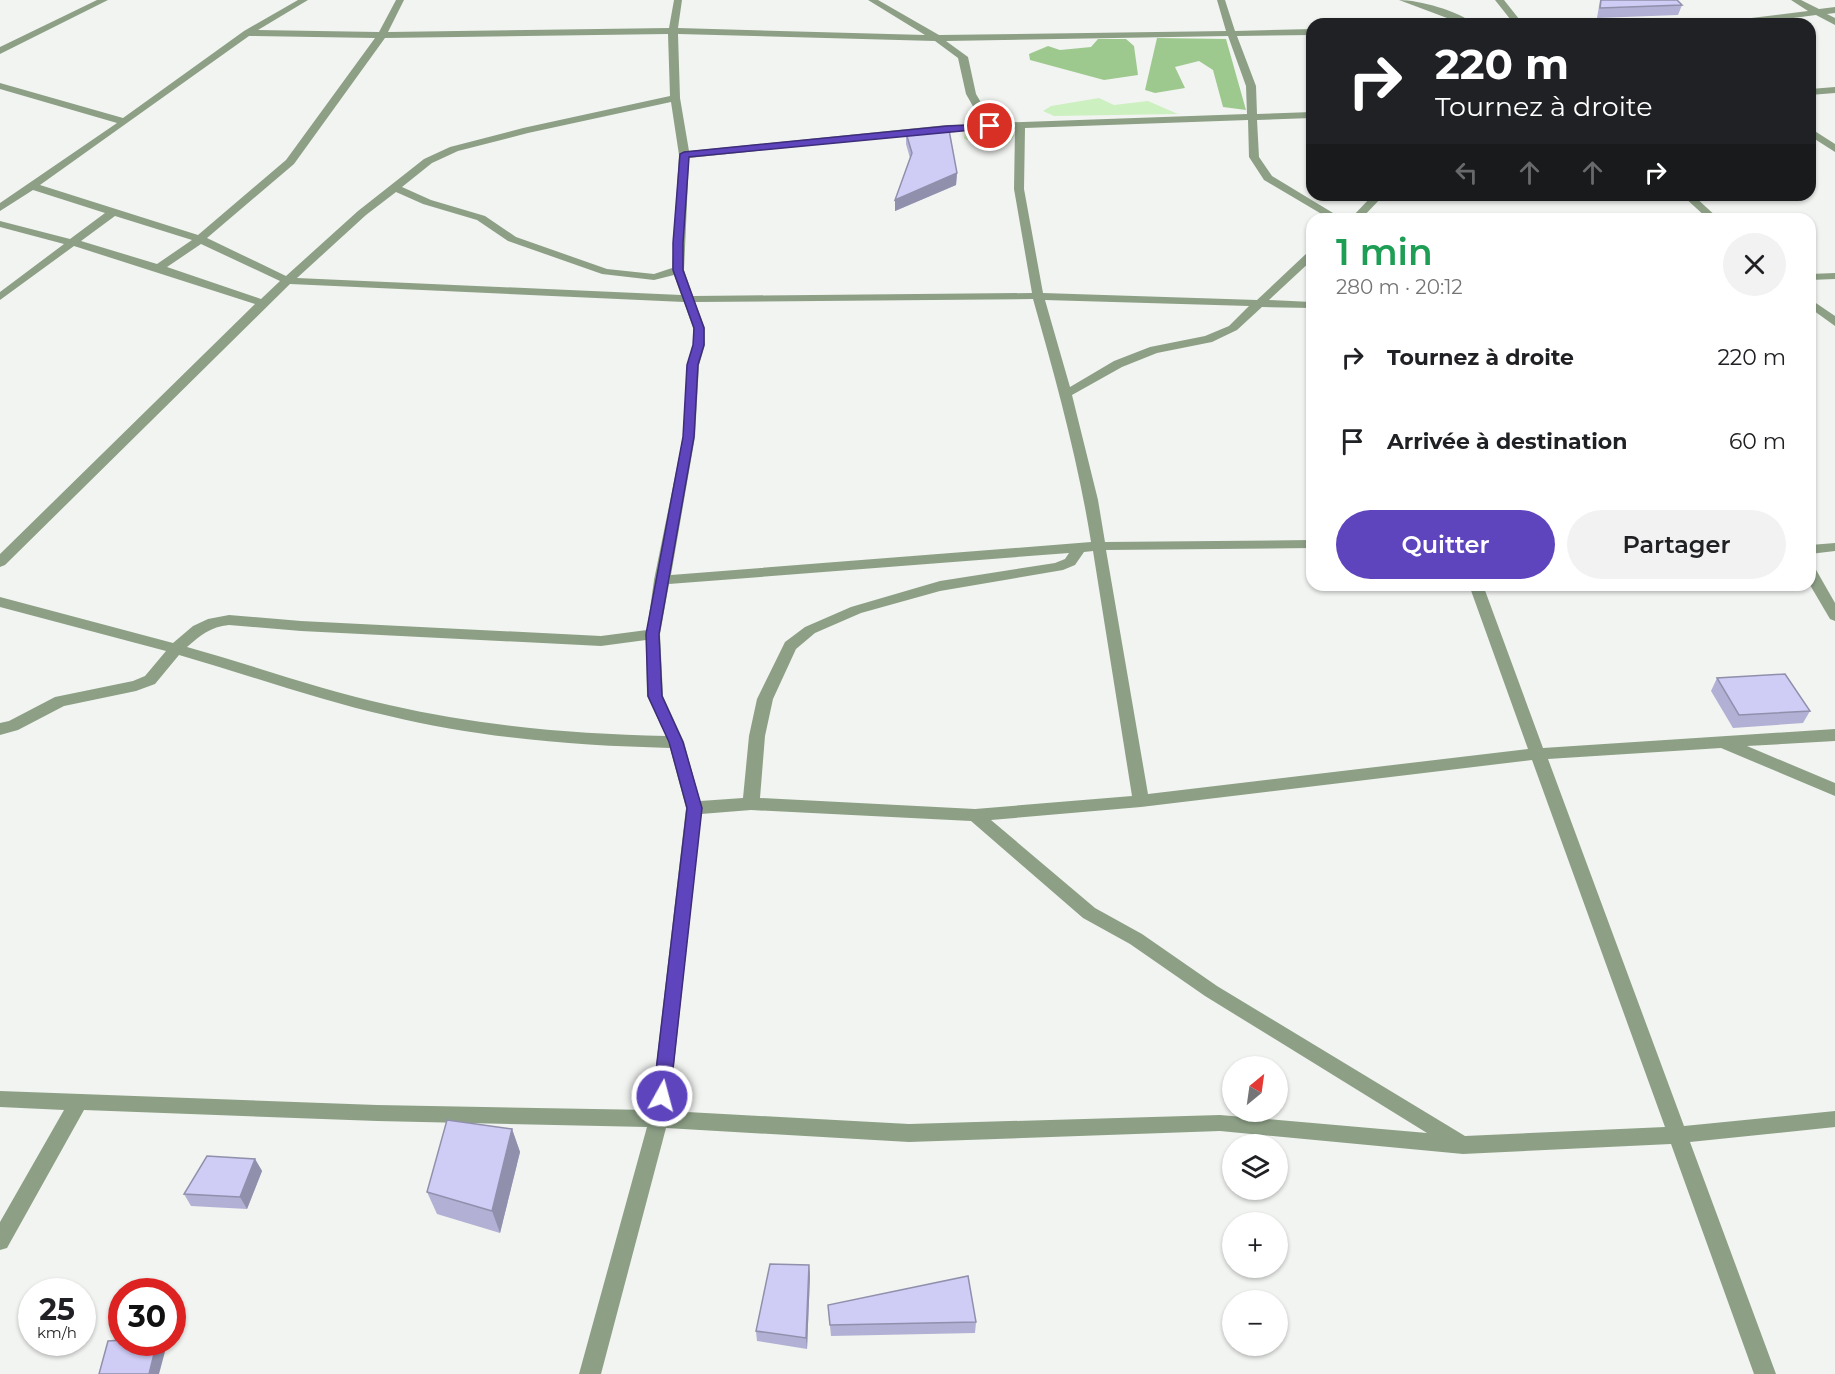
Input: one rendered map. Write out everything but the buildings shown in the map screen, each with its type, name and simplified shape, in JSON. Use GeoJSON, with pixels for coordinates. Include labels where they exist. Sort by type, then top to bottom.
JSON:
{"type":"FeatureCollection","features":[{"type":"Feature","properties":{"kind":"street"},"geometry":{"type":"LineString","coordinates":[[0,51],[104,0]]}},
{"type":"Feature","properties":{"kind":"street"},"geometry":{"type":"LineString","coordinates":[[0,208],[125,122],[247,33],[304,0]]}},
{"type":"Feature","properties":{"kind":"street"},"geometry":{"type":"LineString","coordinates":[[160,267],[200,239],[290,162],[382,35],[400,0]]}},
{"type":"Feature","properties":{"kind":"street"},"geometry":{"type":"LineString","coordinates":[[590,1374],[659,1119],[694,808],[676,742],[655,696],[653,634],[661,580],[689,437],[693,365],[699,345],[699,328],[678,270],[684,154],[675,98],[673,31],[678,0]]}},
{"type":"Feature","properties":{"kind":"street"},"geometry":{"type":"LineString","coordinates":[[873,0],[937,38],[963,57],[965,81],[972,100],[990,126]]}},
{"type":"Feature","properties":{"kind":"street"},"geometry":{"type":"LineString","coordinates":[[1221,0],[1222,9],[1234,35],[1251,86],[1254,157],[1268,178],[1306,200]]}},
{"type":"Feature","properties":{"kind":"street"},"geometry":{"type":"LineString","coordinates":[[1403,0],[1458,18]]}},
{"type":"Feature","properties":{"kind":"street"},"geometry":{"type":"LineString","coordinates":[[1498,0],[1514,18]]}},
{"type":"Feature","properties":{"kind":"street"},"geometry":{"type":"LineString","coordinates":[[1794,0],[1835,21]]}},
{"type":"Feature","properties":{"kind":"street"},"geometry":{"type":"LineString","coordinates":[[1779,18],[1835,10]]}},
{"type":"Feature","properties":{"kind":"street"},"geometry":{"type":"LineString","coordinates":[[247,33],[382,35],[673,31],[937,38],[1306,32]]}},
{"type":"Feature","properties":{"kind":"street"},"geometry":{"type":"LineString","coordinates":[[0,86],[125,122]]}},
{"type":"Feature","properties":{"kind":"street"},"geometry":{"type":"LineString","coordinates":[[1816,92],[1835,90]]}},
{"type":"Feature","properties":{"kind":"street"},"geometry":{"type":"LineString","coordinates":[[0,562],[263,303],[362,213],[428,161],[454,149],[675,98]]}},
{"type":"Feature","properties":{"kind":"street"},"geometry":{"type":"LineString","coordinates":[[684,154],[947,128],[1306,114]]}},
{"type":"Feature","properties":{"kind":"street"},"geometry":{"type":"LineString","coordinates":[[1020,126],[1019,189],[1038,296],[1066,394],[1091,500],[1141,801]]}},
{"type":"Feature","properties":{"kind":"street"},"geometry":{"type":"LineString","coordinates":[[1816,135],[1835,149]]}},
{"type":"Feature","properties":{"kind":"street"},"geometry":{"type":"LineString","coordinates":[[31,186],[200,239],[288,281],[688,299],[1038,296],[1306,305]]}},
{"type":"Feature","properties":{"kind":"street"},"geometry":{"type":"LineString","coordinates":[[394,188],[427,202],[481,218],[512,239],[551,250],[569,260],[606,272],[654,277],[678,270]]}},
{"type":"Feature","properties":{"kind":"street"},"geometry":{"type":"LineString","coordinates":[[1307,201],[1328,213]]}},
{"type":"Feature","properties":{"kind":"street"},"geometry":{"type":"LineString","coordinates":[[1361,213],[1373,201]]}},
{"type":"Feature","properties":{"kind":"street"},"geometry":{"type":"LineString","coordinates":[[1694,201],[1707,213]]}},
{"type":"Feature","properties":{"kind":"street"},"geometry":{"type":"LineString","coordinates":[[0,297],[114,211]]}},
{"type":"Feature","properties":{"kind":"street"},"geometry":{"type":"LineString","coordinates":[[0,224],[75,241],[160,267],[263,303]]}},
{"type":"Feature","properties":{"kind":"street"},"geometry":{"type":"LineString","coordinates":[[1066,394],[1118,364],[1145,353],[1208,339],[1233,328],[1306,259]]}},
{"type":"Feature","properties":{"kind":"street"},"geometry":{"type":"LineString","coordinates":[[1816,277],[1835,276]]}},
{"type":"Feature","properties":{"kind":"street"},"geometry":{"type":"LineString","coordinates":[[1816,307],[1835,322]]}},
{"type":"Feature","properties":{"kind":"street"},"geometry":{"type":"LineString","coordinates":[[661,580],[1099,546],[1306,544]]}},
{"type":"Feature","properties":{"kind":"street"},"geometry":{"type":"LineString","coordinates":[[1816,549],[1835,547]]}},
{"type":"Feature","properties":{"kind":"street"},"geometry":{"type":"LineString","coordinates":[[751,804],[757,736],[765,699],[790,646],[810,630],[856,610],[940,586],[1058,567],[1070,562],[1079,548]]}},
{"type":"Feature","properties":{"kind":"street"},"geometry":{"type":"LineString","coordinates":[[1816,582],[1835,615]]}},
{"type":"Feature","properties":{"kind":"street"},"geometry":{"type":"LineString","coordinates":[[1478,591],[1765,1374]]}},
{"type":"Feature","properties":{"kind":"street"},"geometry":{"type":"LineString","coordinates":[[0,602],[176,649],[364,705],[420,717],[512,732],[609,742],[676,742]]}},
{"type":"Feature","properties":{"kind":"street"},"geometry":{"type":"LineString","coordinates":[[0,729],[13,726],[60,702],[136,686],[150,680],[176,649],[198,629],[213,622],[229,620],[301,626],[601,641],[653,634]]}},
{"type":"Feature","properties":{"kind":"street"},"geometry":{"type":"LineString","coordinates":[[694,808],[751,804],[975,815],[1141,801],[1536,754],[1835,735]]}},
{"type":"Feature","properties":{"kind":"street"},"geometry":{"type":"LineString","coordinates":[[1721,742],[1835,790]]}},
{"type":"Feature","properties":{"kind":"street"},"geometry":{"type":"LineString","coordinates":[[975,815],[1049,881],[1089,913],[1136,939],[1211,991],[1463,1144]]}},
{"type":"Feature","properties":{"kind":"street"},"geometry":{"type":"LineString","coordinates":[[0,1099],[365,1113],[659,1119],[909,1133],[1220,1123],[1463,1144],[1679,1135],[1835,1119]]}},
{"type":"Feature","properties":{"kind":"street"},"geometry":{"type":"LineString","coordinates":[[0,1241],[78,1103]]}},
{"type":"Feature","properties":{"kind":"green space"},"geometry":{"type":"Polygon","coordinates":[[[1157,38],[1226,39],[1246,110],[1223,107],[1213,70],[1199,61],[1175,67],[1185,88],[1155,93],[1145,90],[1157,38]]]}},
{"type":"Feature","properties":{"kind":"green space"},"geometry":{"type":"Polygon","coordinates":[[[1098,39],[1126,39],[1134,46],[1138,75],[1104,80],[1030,60],[1029,54],[1048,46],[1060,50],[1091,47],[1098,39]]]}},
{"type":"Feature","properties":{"kind":"green space"},"geometry":{"type":"Polygon","coordinates":[[[1099,98],[1114,105],[1148,101],[1178,114],[1054,116],[1043,111],[1051,106],[1099,98]]]}},
{"type":"Feature","properties":{"kind":"green space"},"geometry":{"type":"Polygon","coordinates":[[[1002,128],[1015,135],[1009,143],[990,147],[964,139],[965,130],[1002,128]]]}},
{"type":"Feature","properties":{"kind":"route"},"geometry":{"type":"LineString","coordinates":[[662,1096],[689,872],[694,808],[676,742],[655,696],[653,634],[661,580],[689,437],[693,365],[699,345],[699,328],[678,270],[684,154],[947,128],[990,126]]}}]}
